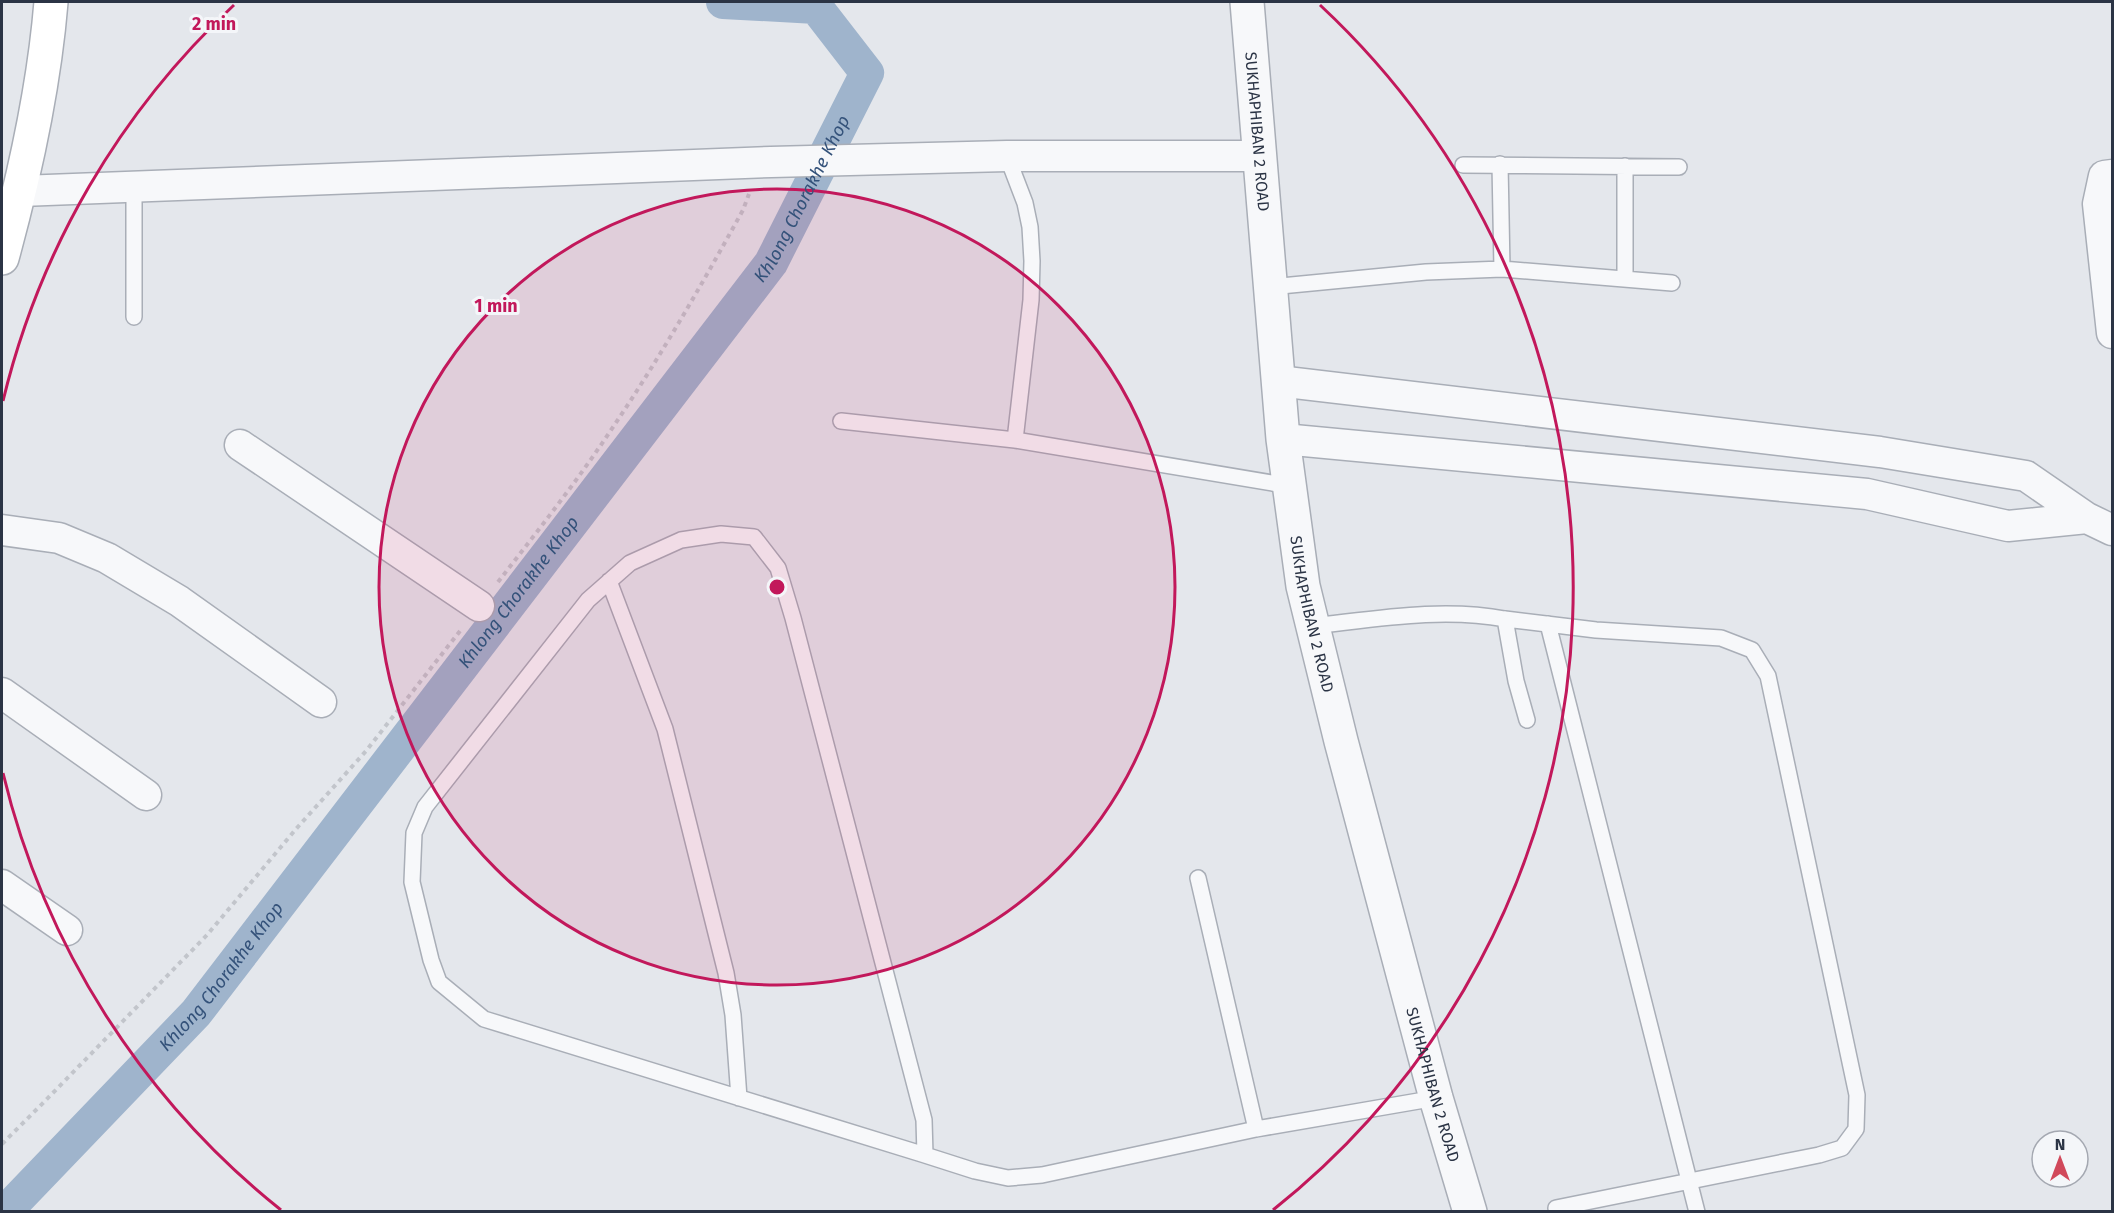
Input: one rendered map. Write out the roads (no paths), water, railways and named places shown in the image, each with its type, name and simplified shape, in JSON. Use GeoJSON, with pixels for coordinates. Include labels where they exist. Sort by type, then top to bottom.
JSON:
{"type":"FeatureCollection","features":[{"type":"Feature","properties":{"kind":"main road"},"geometry":{"type":"LineString","coordinates":[[2,258],[21,191],[48,40],[51,2]]}},
{"type":"Feature","properties":{"kind":"street","name":"SUKHAPHIBAN 2 ROAD"},"geometry":{"type":"LineString","coordinates":[[1247,2],[1283,439],[1303,586],[1436,1098],[1470,1212]]}},
{"type":"Feature","properties":{"kind":"street"},"geometry":{"type":"LineString","coordinates":[[21,191],[771,162],[1006,156],[1260,156]]}},
{"type":"Feature","properties":{"kind":"street"},"geometry":{"type":"LineString","coordinates":[[2112,175],[2104,176],[2098,204],[2112,333]]}},
{"type":"Feature","properties":{"kind":"street"},"geometry":{"type":"LineString","coordinates":[[1278,381],[1880,452],[2026,476],[2100,524]]}},
{"type":"Feature","properties":{"kind":"street"},"geometry":{"type":"LineString","coordinates":[[1283,439],[1867,494],[2008,526],[2100,524]]}},
{"type":"Feature","properties":{"kind":"street"},"geometry":{"type":"LineString","coordinates":[[240,445],[479,606]]}},
{"type":"Feature","properties":{"kind":"street"},"geometry":{"type":"LineString","coordinates":[[2,530],[59,538],[107,558],[179,600],[321,702]]}},
{"type":"Feature","properties":{"kind":"street"},"geometry":{"type":"LineString","coordinates":[[2,693],[146,795]]}},
{"type":"Feature","properties":{"kind":"street"},"geometry":{"type":"LineString","coordinates":[[2,885],[67,930]]}},
{"type":"Feature","properties":{"kind":"lane"},"geometry":{"type":"LineString","coordinates":[[1006,156],[1025,203],[1030,227],[1032,261],[1031,300],[1015,440]]}},
{"type":"Feature","properties":{"kind":"lane"},"geometry":{"type":"LineString","coordinates":[[1500,164],[1502,269]]}},
{"type":"Feature","properties":{"kind":"lane"},"geometry":{"type":"LineString","coordinates":[[1463,165],[1679,167]]}},
{"type":"Feature","properties":{"kind":"lane"},"geometry":{"type":"LineString","coordinates":[[1625,166],[1625,279]]}},
{"type":"Feature","properties":{"kind":"lane"},"geometry":{"type":"LineString","coordinates":[[134,187],[134,317]]}},
{"type":"Feature","properties":{"kind":"lane"},"geometry":{"type":"LineString","coordinates":[[1270,287],[1426,272],[1502,269],[1672,283]]}},
{"type":"Feature","properties":{"kind":"lane"},"geometry":{"type":"LineString","coordinates":[[841,421],[1015,440],[1290,486]]}},
{"type":"Feature","properties":{"kind":"lane"},"geometry":{"type":"LineString","coordinates":[[925,1155],[924,1120],[778,568],[754,537],[721,534],[681,540],[630,563],[588,600],[425,807],[414,833],[412,882],[431,960],[439,982],[484,1019],[975,1171],[1008,1179],[1042,1175],[1256,1129],[1436,1098]]}},
{"type":"Feature","properties":{"kind":"lane"},"geometry":{"type":"LineString","coordinates":[[609,581],[665,729],[726,973],[733,1015],[739,1098]]}},
{"type":"Feature","properties":{"kind":"lane"},"geometry":{"type":"LineString","coordinates":[[1312,626],[1454,613],[1480,614],[1596,630],[1721,639],[1752,650],[1768,676],[1857,1095],[1856,1130],[1842,1148],[1819,1155],[1556,1208]]}},
{"type":"Feature","properties":{"kind":"lane"},"geometry":{"type":"LineString","coordinates":[[1505,619],[1516,681],[1527,720]]}},
{"type":"Feature","properties":{"kind":"lane"},"geometry":{"type":"LineString","coordinates":[[1548,624],[1697,1212]]}},
{"type":"Feature","properties":{"kind":"lane"},"geometry":{"type":"LineString","coordinates":[[1198,878],[1256,1129]]}},
{"type":"Feature","properties":{"kind":"waterway","name":"Khlong Chorakhe Khop"},"geometry":{"type":"LineString","coordinates":[[5,1212],[196,1013],[771,263],[867,73],[816,7],[723,2]]}}]}
